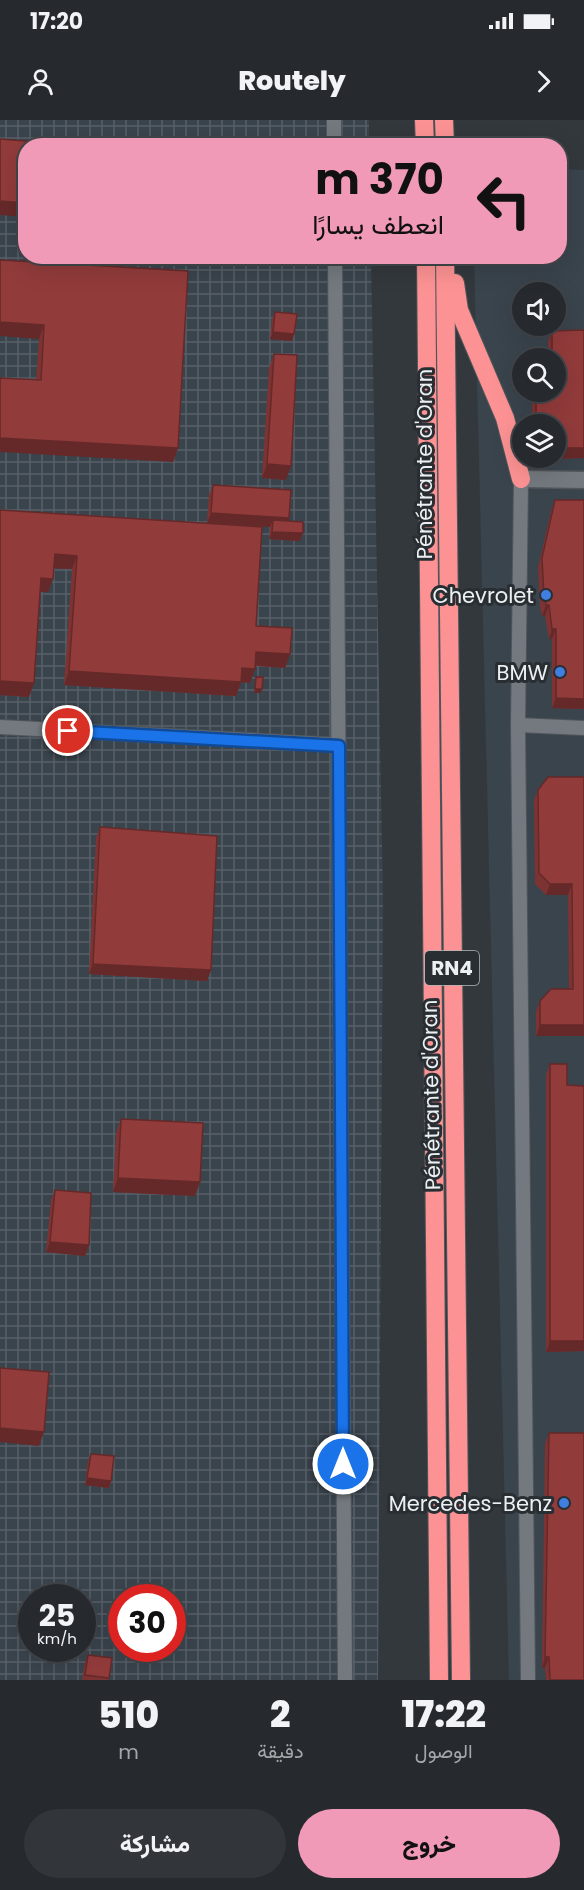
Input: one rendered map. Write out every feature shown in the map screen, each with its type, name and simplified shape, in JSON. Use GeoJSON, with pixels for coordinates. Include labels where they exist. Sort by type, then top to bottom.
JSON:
{"type":"FeatureCollection","features":[{"type":"Feature","properties":{"kind":"highway"},"geometry":{"type":"LineString","coordinates":[[424,120],[425,138]]}},
{"type":"Feature","properties":{"kind":"highway"},"geometry":{"type":"LineString","coordinates":[[444,120],[445,138]]}},
{"type":"Feature","properties":{"kind":"highway","name":"Pénétrante d'Oran"},"geometry":{"type":"LineString","coordinates":[[426,264],[439,1680]]}},
{"type":"Feature","properties":{"kind":"highway","name":"Pénétrante d'Oran"},"geometry":{"type":"LineString","coordinates":[[446,264],[461,1680]]}},
{"type":"Feature","properties":{"kind":"highway"},"geometry":{"type":"LineString","coordinates":[[451,264],[459,310],[505,418],[521,479]]}},
{"type":"Feature","properties":{"kind":"street"},"geometry":{"type":"LineString","coordinates":[[334,120],[334,138]]}},
{"type":"Feature","properties":{"kind":"street"},"geometry":{"type":"LineString","coordinates":[[335,264],[345,1680]]}},
{"type":"Feature","properties":{"kind":"street"},"geometry":{"type":"LineString","coordinates":[[528,1680],[519,725],[521,479],[584,480]]}},
{"type":"Feature","properties":{"kind":"street"},"geometry":{"type":"LineString","coordinates":[[519,725],[584,728]]}},
{"type":"Feature","properties":{"kind":"street"},"geometry":{"type":"LineString","coordinates":[[0,727],[339,746]]}},
{"type":"Feature","properties":{"kind":"shaded area"},"geometry":{"type":"Polygon","coordinates":[[[0,120],[369,120],[369,138],[18,138],[18,264],[371,264],[383,899],[378,1680],[0,1680],[0,120]]]}},
{"type":"Feature","properties":{"kind":"shaded area"},"geometry":{"type":"Polygon","coordinates":[[[567,169],[584,170],[584,1680],[509,1680],[474,264],[567,264],[567,169]]]}},
{"type":"Feature","properties":{"kind":"building"},"geometry":{"type":"Polygon","coordinates":[[[0,139],[18,140],[18,202],[0,201],[0,139]]]}},
{"type":"Feature","properties":{"kind":"building"},"geometry":{"type":"Polygon","coordinates":[[[0,260],[18,261],[18,264],[68,264],[188,271],[178,448],[0,438],[0,378],[41,380],[44,325],[0,322],[0,260]]]}},
{"type":"Feature","properties":{"kind":"building"},"geometry":{"type":"Polygon","coordinates":[[[275,312],[297,314],[294,334],[273,332],[275,312]]]}},
{"type":"Feature","properties":{"kind":"building"},"geometry":{"type":"Polygon","coordinates":[[[584,330],[584,448],[566,448],[566,414],[536,414],[536,402],[566,402],[566,348],[552,348],[552,336],[566,336],[566,331],[584,330]]]}},
{"type":"Feature","properties":{"kind":"building"},"geometry":{"type":"Polygon","coordinates":[[[274,354],[297,355],[291,466],[267,464],[274,354]]]}},
{"type":"Feature","properties":{"kind":"building"},"geometry":{"type":"Polygon","coordinates":[[[213,485],[291,490],[289,518],[211,513],[213,485]]]}},
{"type":"Feature","properties":{"kind":"building"},"geometry":{"type":"Polygon","coordinates":[[[555,500],[584,500],[584,699],[556,698],[556,629],[552,629],[549,605],[546,605],[544,596],[542,558],[555,500]]]}},
{"type":"Feature","properties":{"kind":"building"},"geometry":{"type":"Polygon","coordinates":[[[0,510],[262,527],[256,626],[292,628],[290,654],[256,652],[255,669],[242,668],[241,682],[69,671],[77,556],[55,554],[53,579],[41,578],[34,683],[0,681],[0,510]]]}},
{"type":"Feature","properties":{"kind":"building"},"geometry":{"type":"Polygon","coordinates":[[[273,520],[303,522],[303,533],[272,532],[273,520]]]}},
{"type":"Feature","properties":{"kind":"building"},"geometry":{"type":"Polygon","coordinates":[[[256,677],[263,677],[262,689],[255,689],[256,677]]]}},
{"type":"Feature","properties":{"kind":"building"},"geometry":{"type":"Polygon","coordinates":[[[548,777],[584,777],[584,1025],[540,1025],[540,1001],[551,989],[573,989],[572,884],[550,884],[539,873],[538,790],[548,777]]]}},
{"type":"Feature","properties":{"kind":"building"},"geometry":{"type":"Polygon","coordinates":[[[100,827],[217,836],[211,970],[93,964],[100,827]]]}},
{"type":"Feature","properties":{"kind":"building"},"geometry":{"type":"Polygon","coordinates":[[[550,1064],[567,1064],[567,1085],[584,1086],[584,1341],[550,1341],[550,1064]]]}},
{"type":"Feature","properties":{"kind":"building"},"geometry":{"type":"Polygon","coordinates":[[[121,1119],[203,1123],[200,1182],[118,1178],[121,1119]]]}},
{"type":"Feature","properties":{"kind":"building"},"geometry":{"type":"Polygon","coordinates":[[[55,1190],[91,1193],[89,1245],[50,1242],[55,1190]]]}},
{"type":"Feature","properties":{"kind":"building"},"geometry":{"type":"Polygon","coordinates":[[[0,1368],[49,1372],[44,1432],[0,1428],[0,1368]]]}},
{"type":"Feature","properties":{"kind":"building","name":"Mercedes-Benz"},"geometry":{"type":"Polygon","coordinates":[[[549,1433],[584,1433],[584,1680],[550,1680],[549,1657],[545,1657],[549,1433]]]}},
{"type":"Feature","properties":{"kind":"building"},"geometry":{"type":"Polygon","coordinates":[[[91,1454],[114,1456],[111,1481],[87,1478],[91,1454]]]}},
{"type":"Feature","properties":{"kind":"building"},"geometry":{"type":"Polygon","coordinates":[[[96,1656],[108,1658],[108,1662],[111,1662],[109,1678],[85,1675],[87,1662],[96,1662],[96,1656]]]}},
{"type":"Feature","properties":{"kind":"place","name":"Chevrolet"},"geometry":{"type":"Point","coordinates":[546,595]}},
{"type":"Feature","properties":{"kind":"place","name":"BMW"},"geometry":{"type":"Point","coordinates":[560,672]}},
{"type":"Feature","properties":{"kind":"place","name":"Mercedes-Benz"},"geometry":{"type":"Point","coordinates":[564,1503]}},
{"type":"Feature","properties":{"kind":"route"},"geometry":{"type":"LineString","coordinates":[[68,731],[339,746],[343,1464]]}}]}
